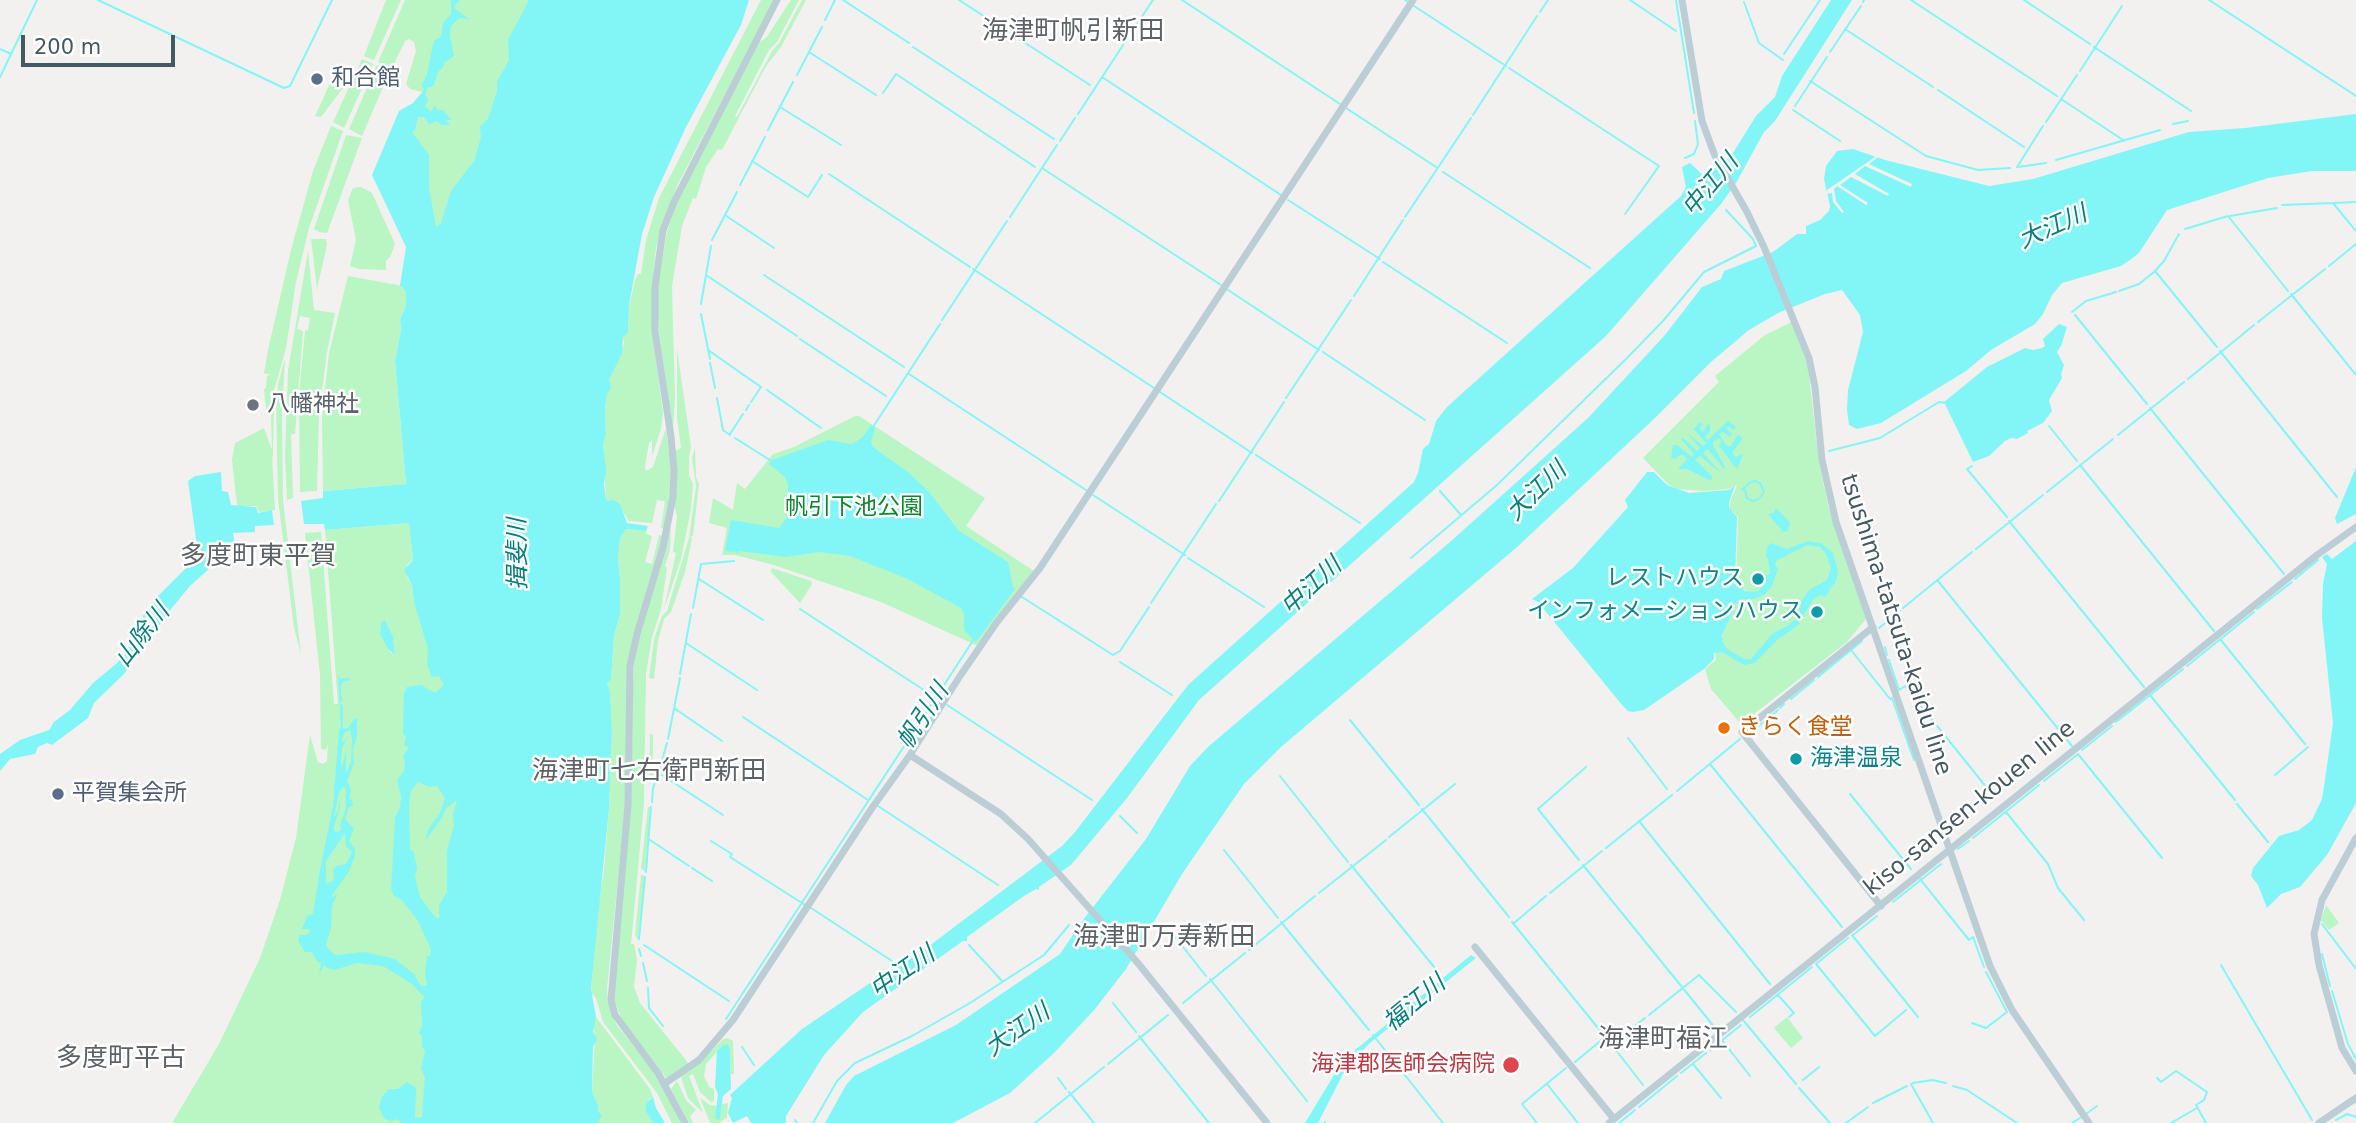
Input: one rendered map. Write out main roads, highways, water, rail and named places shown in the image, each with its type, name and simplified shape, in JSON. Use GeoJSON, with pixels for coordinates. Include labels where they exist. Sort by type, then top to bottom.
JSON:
{"type":"FeatureCollection","features":[{"type":"Feature","properties":{"kind":"main road"},"geometry":{"type":"LineString","coordinates":[[685,1123],[664,1084],[615,1015],[611,1000],[628,805],[632,657],[636,634],[663,547],[673,497],[671,437],[655,331],[655,287],[658,253],[674,201],[777,0]]}},
{"type":"Feature","properties":{"kind":"main road"},"geometry":{"type":"LineString","coordinates":[[664,1084],[699,1060],[733,1020],[997,622],[1045,560],[1413,0]]}},
{"type":"Feature","properties":{"kind":"main road","name":"tsushima-tatsuta-kaidu line"},"geometry":{"type":"LineString","coordinates":[[1682,0],[1702,121],[1719,164],[1765,251],[1809,358],[1815,387],[1822,460],[1831,505],[1949,850],[1996,979],[2012,1010],[2089,1123]]}},
{"type":"Feature","properties":{"kind":"main road","name":"kiso-sansen-kouen line"},"geometry":{"type":"LineString","coordinates":[[1611,1121],[2356,527]]}},
{"type":"Feature","properties":{"kind":"main road"},"geometry":{"type":"LineString","coordinates":[[1872,627],[1742,732],[1881,906]]}},
{"type":"Feature","properties":{"kind":"main road"},"geometry":{"type":"LineString","coordinates":[[910,755],[1015,825],[1136,962],[1267,1123]]}},
{"type":"Feature","properties":{"kind":"main road"},"geometry":{"type":"LineString","coordinates":[[2356,838],[2317,911],[2314,934],[2319,965],[2342,1048],[2356,1070]]}},
{"type":"Feature","properties":{"kind":"main road"},"geometry":{"type":"LineString","coordinates":[[1475,947],[1611,1121]]}},
{"type":"Feature","properties":{"kind":"main road"},"geometry":{"type":"LineString","coordinates":[[2319,1123],[2356,1098]]}},
{"type":"Feature","properties":{"kind":"water","name":"揖斐川"},"geometry":{"type":"Polygon","coordinates":[[[451,0],[460,0],[455,9],[469,19],[459,18],[451,26],[454,56],[444,63],[434,84],[428,87],[425,94],[428,99],[425,106],[431,112],[435,105],[437,109],[444,111],[451,120],[446,120],[450,125],[441,125],[437,121],[429,124],[424,117],[418,117],[412,132],[429,155],[429,188],[436,227],[441,223],[451,191],[474,161],[481,137],[480,127],[488,119],[497,91],[497,82],[509,60],[508,40],[529,0],[749,0],[741,25],[686,127],[654,197],[642,234],[629,305],[628,333],[623,337],[622,353],[609,380],[611,388],[607,394],[606,434],[603,444],[606,500],[611,499],[620,504],[627,523],[648,526],[646,531],[626,529],[620,538],[620,614],[614,636],[611,680],[607,683],[612,734],[609,809],[591,989],[596,1017],[593,1032],[597,1039],[593,1047],[592,1092],[602,1116],[597,1123],[402,1123],[396,1119],[385,1119],[379,1108],[381,1098],[389,1089],[398,1089],[407,1082],[416,1088],[415,1118],[421,1117],[425,1078],[421,1068],[425,1051],[419,1033],[422,1025],[421,1003],[424,997],[412,984],[383,966],[357,963],[334,970],[324,965],[319,974],[321,963],[312,952],[305,952],[298,941],[300,935],[310,932],[309,929],[302,929],[307,916],[313,914],[333,806],[341,728],[338,674],[340,679],[352,680],[344,681],[341,685],[343,729],[357,719],[354,763],[347,781],[351,790],[349,800],[352,799],[353,806],[349,807],[345,819],[354,829],[349,841],[355,849],[355,857],[348,873],[332,895],[332,898],[337,894],[332,907],[331,928],[326,945],[336,955],[364,952],[395,959],[414,974],[421,986],[427,984],[425,973],[427,956],[430,956],[431,949],[418,921],[401,899],[394,896],[391,889],[395,818],[401,797],[397,780],[404,771],[403,756],[409,748],[404,745],[406,736],[403,734],[404,693],[407,687],[421,685],[435,693],[444,685],[439,676],[432,677],[427,664],[428,649],[414,603],[412,585],[404,570],[413,560],[409,523],[325,530],[324,524],[304,524],[301,501],[323,498],[323,491],[406,484],[395,361],[401,330],[400,319],[406,306],[406,293],[400,286],[406,247],[372,175],[399,111],[413,103],[424,90],[422,85],[433,45],[435,40],[441,37],[443,23],[451,14],[451,0]],[[350,730],[345,732],[343,743],[348,736],[342,748],[341,763],[342,767],[346,751],[346,773],[351,762],[352,739],[350,730]],[[418,782],[411,791],[410,850],[414,852],[417,868],[415,877],[420,897],[439,919],[439,905],[447,892],[447,851],[457,800],[446,808],[425,841],[445,798],[437,786],[429,787],[418,782]],[[344,786],[339,792],[334,817],[340,798],[340,808],[334,826],[334,831],[338,832],[341,830],[346,808],[344,786]],[[345,833],[326,861],[326,884],[334,880],[333,870],[336,866],[346,864],[352,852],[346,846],[345,833]]]}},
{"type":"Feature","properties":{"kind":"water","name":"中江川"},"geometry":{"type":"Polygon","coordinates":[[[1831,0],[1852,0],[1775,121],[1764,132],[1736,183],[1721,204],[1606,336],[1199,700],[1127,798],[1071,865],[863,1012],[824,1055],[786,1116],[786,1123],[751,1123],[747,1116],[733,1123],[728,1113],[732,1098],[730,1095],[802,1029],[929,946],[1062,846],[1188,685],[1414,482],[1423,449],[1429,444],[1436,421],[1447,407],[1681,196],[1686,187],[1682,167],[1690,163],[1704,176],[1731,156],[1756,116],[1775,97],[1782,76],[1831,0]]]}},
{"type":"Feature","properties":{"kind":"water","name":"大江川"},"geometry":{"type":"Polygon","coordinates":[[[2356,114],[2356,171],[2312,171],[2268,178],[2167,210],[2139,253],[2130,260],[2121,266],[2062,283],[2035,324],[1991,350],[1966,371],[1881,423],[1857,429],[1849,425],[1848,390],[1863,332],[1860,315],[1842,290],[1778,313],[1749,330],[1711,362],[1516,548],[1281,747],[1244,784],[1182,874],[1126,969],[1095,1009],[1054,1053],[1010,1093],[953,1123],[825,1123],[854,1076],[956,1025],[1060,954],[1146,839],[1190,766],[1209,746],[1450,542],[1588,418],[1665,335],[1702,287],[1721,279],[1724,271],[1773,252],[1797,234],[1806,234],[1806,226],[1820,220],[1829,211],[1824,179],[1826,166],[1837,151],[1853,149],[1885,160],[1989,186],[2033,179],[2189,132],[2356,114]]]}},
{"type":"Feature","properties":{"kind":"water"},"geometry":{"type":"Polygon","coordinates":[[[2059,324],[2067,327],[2057,352],[2064,365],[2062,378],[2049,400],[2052,411],[2043,423],[2027,431],[2028,433],[2005,441],[1989,456],[1973,462],[1944,402],[1987,367],[2025,348],[2033,350],[2045,346],[2043,339],[2059,324]]]}},
{"type":"Feature","properties":{"kind":"water"},"geometry":{"type":"Polygon","coordinates":[[[1728,421],[1736,427],[1734,430],[1729,426],[1726,428],[1732,434],[1730,437],[1723,432],[1719,434],[1726,445],[1730,447],[1738,435],[1743,438],[1732,453],[1736,457],[1743,454],[1737,469],[1719,446],[1719,438],[1713,445],[1726,469],[1708,449],[1703,453],[1722,474],[1700,456],[1695,460],[1712,476],[1711,481],[1687,469],[1678,469],[1687,459],[1682,454],[1675,459],[1671,458],[1673,445],[1677,445],[1692,457],[1694,454],[1681,439],[1697,451],[1700,448],[1687,433],[1703,446],[1706,443],[1694,429],[1700,422],[1703,424],[1699,428],[1703,432],[1710,424],[1710,431],[1705,437],[1708,440],[1728,421]]]}},
{"type":"Feature","properties":{"kind":"water","name":"帆引下池公園"},"geometry":{"type":"Polygon","coordinates":[[[871,425],[875,427],[871,443],[873,447],[909,473],[928,491],[959,531],[1008,562],[1015,589],[976,642],[964,630],[964,614],[961,608],[908,579],[850,556],[819,552],[786,557],[725,551],[731,520],[779,528],[788,516],[788,484],[785,477],[769,464],[772,460],[828,440],[852,444],[862,438],[871,425]]]}},
{"type":"Feature","properties":{"kind":"water"},"geometry":{"type":"Polygon","coordinates":[[[2356,467],[2356,514],[2337,524],[2335,518],[2356,467]]]}},
{"type":"Feature","properties":{"kind":"water","name":"山除川"},"geometry":{"type":"Polygon","coordinates":[[[221,472],[222,491],[228,492],[231,505],[256,507],[258,513],[272,510],[274,525],[255,526],[255,532],[233,533],[235,545],[211,556],[209,569],[171,609],[124,674],[94,703],[88,718],[52,745],[47,743],[38,747],[35,754],[10,759],[0,771],[0,754],[20,740],[49,730],[54,722],[70,710],[93,683],[129,649],[130,642],[145,623],[143,616],[159,595],[188,566],[199,560],[188,481],[195,476],[221,472]]]}},
{"type":"Feature","properties":{"kind":"water"},"geometry":{"type":"Polygon","coordinates":[[[1647,472],[1654,472],[1667,485],[1689,493],[1729,490],[1735,486],[1729,507],[1737,517],[1735,582],[1745,591],[1755,592],[1763,587],[1766,575],[1770,574],[1766,557],[1767,547],[1771,543],[1787,549],[1808,541],[1821,543],[1833,553],[1838,571],[1836,581],[1825,597],[1820,595],[1813,600],[1797,626],[1777,640],[1755,663],[1744,665],[1722,652],[1714,653],[1714,659],[1704,669],[1644,710],[1628,711],[1538,602],[1532,599],[1573,568],[1628,507],[1625,500],[1647,472]],[[1807,545],[1776,561],[1778,569],[1772,586],[1764,595],[1738,600],[1722,636],[1726,648],[1744,659],[1751,659],[1772,634],[1789,625],[1798,616],[1802,600],[1809,590],[1827,580],[1831,568],[1820,547],[1807,545]]]}},
{"type":"Feature","properties":{"kind":"water"},"geometry":{"type":"Polygon","coordinates":[[[1776,508],[1790,523],[1788,531],[1782,532],[1768,514],[1774,513],[1776,508]]]}},
{"type":"Feature","properties":{"kind":"water"},"geometry":{"type":"Polygon","coordinates":[[[2356,541],[2356,803],[2327,855],[2300,887],[2281,894],[2267,908],[2258,885],[2251,876],[2253,868],[2279,836],[2299,830],[2312,820],[2322,799],[2325,780],[2333,723],[2322,618],[2323,584],[2327,564],[2322,557],[2327,554],[2332,559],[2356,541]]]}},
{"type":"Feature","properties":{"kind":"water"},"geometry":{"type":"Polygon","coordinates":[[[385,620],[393,637],[395,655],[388,649],[380,634],[381,623],[385,620]]]}},
{"type":"Feature","properties":{"kind":"water"},"geometry":{"type":"Polygon","coordinates":[[[1471,955],[1476,958],[1370,1043],[1347,1066],[1318,1123],[1305,1123],[1343,1060],[1471,955]]]}},
{"type":"Feature","properties":{"kind":"water"},"geometry":{"type":"Polygon","coordinates":[[[728,1044],[731,1089],[723,1096],[718,1120],[715,1118],[718,1094],[715,1087],[717,1051],[728,1044]]]}},
{"type":"Feature","properties":{"kind":"water"},"geometry":{"type":"Polygon","coordinates":[[[653,1097],[665,1123],[653,1123],[645,1110],[647,1102],[653,1097]]]}},
{"type":"Feature","properties":{"kind":"waterway"},"geometry":{"type":"LineString","coordinates":[[0,77],[37,0]]}},
{"type":"Feature","properties":{"kind":"waterway"},"geometry":{"type":"LineString","coordinates":[[98,0],[284,88],[290,86],[332,0]]}},
{"type":"Feature","properties":{"kind":"waterway"},"geometry":{"type":"LineString","coordinates":[[825,20],[835,0]]}},
{"type":"Feature","properties":{"kind":"waterway"},"geometry":{"type":"LineString","coordinates":[[843,0],[909,43]]}},
{"type":"Feature","properties":{"kind":"waterway"},"geometry":{"type":"LineString","coordinates":[[959,0],[1090,85]]}},
{"type":"Feature","properties":{"kind":"waterway"},"geometry":{"type":"LineString","coordinates":[[1129,36],[1153,0]]}},
{"type":"Feature","properties":{"kind":"waterway"},"geometry":{"type":"LineString","coordinates":[[1182,0],[1340,104]]}},
{"type":"Feature","properties":{"kind":"waterway"},"geometry":{"type":"LineString","coordinates":[[1540,12],[1548,0]]}},
{"type":"Feature","properties":{"kind":"waterway"},"geometry":{"type":"LineString","coordinates":[[1630,0],[1676,31]]}},
{"type":"Feature","properties":{"kind":"waterway"},"geometry":{"type":"LineString","coordinates":[[1676,0],[1694,113]]}},
{"type":"Feature","properties":{"kind":"waterway"},"geometry":{"type":"LineString","coordinates":[[1784,54],[1820,0]]}},
{"type":"Feature","properties":{"kind":"waterway"},"geometry":{"type":"LineString","coordinates":[[1911,0],[2057,96]]}},
{"type":"Feature","properties":{"kind":"waterway"},"geometry":{"type":"LineString","coordinates":[[2024,0],[2090,44]]}},
{"type":"Feature","properties":{"kind":"waterway"},"geometry":{"type":"LineString","coordinates":[[2209,0],[2356,96]]}},
{"type":"Feature","properties":{"kind":"waterway"},"geometry":{"type":"LineString","coordinates":[[1744,2],[1759,43],[1783,60]]}},
{"type":"Feature","properties":{"kind":"waterway"},"geometry":{"type":"LineString","coordinates":[[1414,6],[1506,66]]}},
{"type":"Feature","properties":{"kind":"waterway"},"geometry":{"type":"LineString","coordinates":[[1830,52],[1861,6]]}},
{"type":"Feature","properties":{"kind":"waterway"},"geometry":{"type":"LineString","coordinates":[[2080,71],[2122,6]]}},
{"type":"Feature","properties":{"kind":"waterway"},"geometry":{"type":"LineString","coordinates":[[1473,115],[1537,16]]}},
{"type":"Feature","properties":{"kind":"waterway"},"geometry":{"type":"LineString","coordinates":[[797,75],[822,27]]}},
{"type":"Feature","properties":{"kind":"waterway"},"geometry":{"type":"LineString","coordinates":[[1845,29],[1933,87]]}},
{"type":"Feature","properties":{"kind":"waterway"},"geometry":{"type":"LineString","coordinates":[[1078,114],[1127,39]]}},
{"type":"Feature","properties":{"kind":"waterway"},"geometry":{"type":"LineString","coordinates":[[913,47],[1054,139]]}},
{"type":"Feature","properties":{"kind":"waterway"},"geometry":{"type":"LineString","coordinates":[[2094,47],[2191,111]]}},
{"type":"Feature","properties":{"kind":"waterway"},"geometry":{"type":"LineString","coordinates":[[0,49],[11,54]]}},
{"type":"Feature","properties":{"kind":"waterway"},"geometry":{"type":"LineString","coordinates":[[809,52],[876,95]]}},
{"type":"Feature","properties":{"kind":"waterway"},"geometry":{"type":"LineString","coordinates":[[1795,106],[1827,57]]}},
{"type":"Feature","properties":{"kind":"waterway"},"geometry":{"type":"LineString","coordinates":[[1509,68],[1659,166],[1625,214]]}},
{"type":"Feature","properties":{"kind":"waterway"},"geometry":{"type":"LineString","coordinates":[[883,93],[896,74],[1035,167]]}},
{"type":"Feature","properties":{"kind":"waterway"},"geometry":{"type":"LineString","coordinates":[[2046,122],[2077,75]]}},
{"type":"Feature","properties":{"kind":"waterway"},"geometry":{"type":"LineString","coordinates":[[1102,77],[1281,195]]}},
{"type":"Feature","properties":{"kind":"waterway"},"geometry":{"type":"LineString","coordinates":[[1810,81],[1926,156],[1978,170],[2010,168]]}},
{"type":"Feature","properties":{"kind":"waterway"},"geometry":{"type":"LineString","coordinates":[[768,130],[793,82]]}},
{"type":"Feature","properties":{"kind":"waterway"},"geometry":{"type":"LineString","coordinates":[[1938,90],[2024,147]]}},
{"type":"Feature","properties":{"kind":"waterway"},"geometry":{"type":"LineString","coordinates":[[2061,99],[2123,140]]}},
{"type":"Feature","properties":{"kind":"waterway"},"geometry":{"type":"LineString","coordinates":[[780,107],[841,145]]}},
{"type":"Feature","properties":{"kind":"waterway"},"geometry":{"type":"LineString","coordinates":[[1346,108],[1436,167]]}},
{"type":"Feature","properties":{"kind":"waterway"},"geometry":{"type":"LineString","coordinates":[[1793,110],[1840,141]]}},
{"type":"Feature","properties":{"kind":"waterway"},"geometry":{"type":"LineString","coordinates":[[1060,141],[1075,118]]}},
{"type":"Feature","properties":{"kind":"waterway"},"geometry":{"type":"LineString","coordinates":[[1405,217],[1471,118]]}},
{"type":"Feature","properties":{"kind":"waterway"},"geometry":{"type":"LineString","coordinates":[[1685,158],[1694,154],[1698,144],[1695,121]]}},
{"type":"Feature","properties":{"kind":"waterway"},"geometry":{"type":"LineString","coordinates":[[2173,124],[2188,121]]}},
{"type":"Feature","properties":{"kind":"waterway"},"geometry":{"type":"LineString","coordinates":[[2017,167],[2043,126]]}},
{"type":"Feature","properties":{"kind":"waterway"},"geometry":{"type":"LineString","coordinates":[[2056,160],[2160,130]]}},
{"type":"Feature","properties":{"kind":"waterway"},"geometry":{"type":"LineString","coordinates":[[740,185],[765,137]]}},
{"type":"Feature","properties":{"kind":"waterway"},"geometry":{"type":"LineString","coordinates":[[1010,217],[1057,145]]}},
{"type":"Feature","properties":{"kind":"waterway"},"geometry":{"type":"LineString","coordinates":[[752,161],[808,197],[822,175]]}},
{"type":"Feature","properties":{"kind":"waterway"},"geometry":{"type":"LineString","coordinates":[[2018,167],[2046,163]]}},
{"type":"Feature","properties":{"kind":"waterway"},"geometry":{"type":"LineString","coordinates":[[1042,168],[1221,285]]}},
{"type":"Feature","properties":{"kind":"waterway"},"geometry":{"type":"LineString","coordinates":[[1443,172],[1590,268]]}},
{"type":"Feature","properties":{"kind":"waterway"},"geometry":{"type":"LineString","coordinates":[[829,174],[970,267]]}},
{"type":"Feature","properties":{"kind":"waterway"},"geometry":{"type":"LineString","coordinates":[[712,240],[737,192]]}},
{"type":"Feature","properties":{"kind":"waterway"},"geometry":{"type":"LineString","coordinates":[[1288,200],[1380,259]]}},
{"type":"Feature","properties":{"kind":"waterway"},"geometry":{"type":"LineString","coordinates":[[2333,203],[2356,202]]}},
{"type":"Feature","properties":{"kind":"waterway"},"geometry":{"type":"LineString","coordinates":[[2282,205],[2333,203],[2356,231]]}},
{"type":"Feature","properties":{"kind":"waterway"},"geometry":{"type":"LineString","coordinates":[[2230,216],[2277,208]]}},
{"type":"Feature","properties":{"kind":"waterway"},"geometry":{"type":"LineString","coordinates":[[1411,558],[1497,485],[1663,321],[1704,272],[1756,246],[1753,239],[1726,210]]}},
{"type":"Feature","properties":{"kind":"waterway"},"geometry":{"type":"LineString","coordinates":[[725,215],[774,248]]}},
{"type":"Feature","properties":{"kind":"waterway"},"geometry":{"type":"LineString","coordinates":[[2185,229],[2228,216],[2288,291]]}},
{"type":"Feature","properties":{"kind":"waterway"},"geometry":{"type":"LineString","coordinates":[[1354,296],[1403,220]]}},
{"type":"Feature","properties":{"kind":"waterway"},"geometry":{"type":"LineString","coordinates":[[942,320],[1007,221]]}},
{"type":"Feature","properties":{"kind":"waterway"},"geometry":{"type":"LineString","coordinates":[[2179,234],[2164,261],[2155,271],[2217,347]]}},
{"type":"Feature","properties":{"kind":"waterway"},"geometry":{"type":"LineString","coordinates":[[2329,266],[2356,244]]}},
{"type":"Feature","properties":{"kind":"waterway"},"geometry":{"type":"LineString","coordinates":[[701,304],[711,246]]}},
{"type":"Feature","properties":{"kind":"waterway"},"geometry":{"type":"LineString","coordinates":[[1383,262],[1507,343]]}},
{"type":"Feature","properties":{"kind":"waterway"},"geometry":{"type":"LineString","coordinates":[[973,269],[1154,388]]}},
{"type":"Feature","properties":{"kind":"waterway"},"geometry":{"type":"LineString","coordinates":[[2258,322],[2325,269]]}},
{"type":"Feature","properties":{"kind":"waterway"},"geometry":{"type":"LineString","coordinates":[[2119,291],[2139,284],[2154,272]]}},
{"type":"Feature","properties":{"kind":"waterway"},"geometry":{"type":"LineString","coordinates":[[706,275],[797,336]]}},
{"type":"Feature","properties":{"kind":"waterway"},"geometry":{"type":"LineString","coordinates":[[764,275],[904,367]]}},
{"type":"Feature","properties":{"kind":"waterway"},"geometry":{"type":"LineString","coordinates":[[1228,290],[1319,350]]}},
{"type":"Feature","properties":{"kind":"waterway"},"geometry":{"type":"LineString","coordinates":[[2072,312],[2086,301],[2116,292]]}},
{"type":"Feature","properties":{"kind":"waterway"},"geometry":{"type":"LineString","coordinates":[[2291,294],[2356,375]]}},
{"type":"Feature","properties":{"kind":"waterway"},"geometry":{"type":"LineString","coordinates":[[1286,398],[1351,300]]}},
{"type":"Feature","properties":{"kind":"waterway"},"geometry":{"type":"LineString","coordinates":[[701,314],[710,359]]}},
{"type":"Feature","properties":{"kind":"waterway"},"geometry":{"type":"LineString","coordinates":[[2075,315],[2147,404]]}},
{"type":"Feature","properties":{"kind":"waterway"},"geometry":{"type":"LineString","coordinates":[[873,427],[940,324]]}},
{"type":"Feature","properties":{"kind":"waterway"},"geometry":{"type":"LineString","coordinates":[[2188,379],[2254,325]]}},
{"type":"Feature","properties":{"kind":"waterway"},"geometry":{"type":"LineString","coordinates":[[800,339],[886,396]]}},
{"type":"Feature","properties":{"kind":"waterway"},"geometry":{"type":"LineString","coordinates":[[708,350],[761,387],[751,402]]}},
{"type":"Feature","properties":{"kind":"waterway"},"geometry":{"type":"LineString","coordinates":[[2220,351],[2337,497]]}},
{"type":"Feature","properties":{"kind":"waterway"},"geometry":{"type":"LineString","coordinates":[[1323,352],[1425,420]]}},
{"type":"Feature","properties":{"kind":"waterway"},"geometry":{"type":"LineString","coordinates":[[710,363],[715,388]]}},
{"type":"Feature","properties":{"kind":"waterway"},"geometry":{"type":"LineString","coordinates":[[909,374],[1086,490]]}},
{"type":"Feature","properties":{"kind":"waterway"},"geometry":{"type":"LineString","coordinates":[[2118,435],[2184,382]]}},
{"type":"Feature","properties":{"kind":"waterway"},"geometry":{"type":"LineString","coordinates":[[767,390],[821,428]]}},
{"type":"Feature","properties":{"kind":"waterway"},"geometry":{"type":"LineString","coordinates":[[1160,392],[1252,453]]}},
{"type":"Feature","properties":{"kind":"waterway"},"geometry":{"type":"LineString","coordinates":[[717,398],[723,430],[730,435]]}},
{"type":"Feature","properties":{"kind":"waterway"},"geometry":{"type":"LineString","coordinates":[[1219,501],[1284,402]]}},
{"type":"Feature","properties":{"kind":"waterway"},"geometry":{"type":"LineString","coordinates":[[1829,451],[1880,438],[1939,402],[1946,403]]}},
{"type":"Feature","properties":{"kind":"waterway"},"geometry":{"type":"LineString","coordinates":[[746,410],[749,405]]}},
{"type":"Feature","properties":{"kind":"waterway"},"geometry":{"type":"LineString","coordinates":[[2150,408],[2284,574]]}},
{"type":"Feature","properties":{"kind":"waterway"},"geometry":{"type":"LineString","coordinates":[[730,434],[743,414]]}},
{"type":"Feature","properties":{"kind":"waterway"},"geometry":{"type":"LineString","coordinates":[[2049,426],[2077,461]]}},
{"type":"Feature","properties":{"kind":"waterway"},"geometry":{"type":"LineString","coordinates":[[735,438],[773,462]]}},
{"type":"Feature","properties":{"kind":"waterway"},"geometry":{"type":"LineString","coordinates":[[2047,492],[2113,439]]}},
{"type":"Feature","properties":{"kind":"waterway"},"geometry":{"type":"LineString","coordinates":[[1256,455],[1360,523]]}},
{"type":"Feature","properties":{"kind":"waterway"},"geometry":{"type":"LineString","coordinates":[[2080,465],[2214,631]]}},
{"type":"Feature","properties":{"kind":"waterway"},"geometry":{"type":"LineString","coordinates":[[1972,466],[1967,469],[2007,517]]}},
{"type":"Feature","properties":{"kind":"waterway"},"geometry":{"type":"LineString","coordinates":[[1742,490],[1755,481],[1760,483],[1764,492],[1759,499],[1753,501],[1747,498],[1745,490]]}},
{"type":"Feature","properties":{"kind":"waterway"},"geometry":{"type":"LineString","coordinates":[[1440,491],[1461,515]]}},
{"type":"Feature","properties":{"kind":"waterway"},"geometry":{"type":"LineString","coordinates":[[1093,495],[1185,555]]}},
{"type":"Feature","properties":{"kind":"waterway"},"geometry":{"type":"LineString","coordinates":[[1976,549],[2043,495]]}},
{"type":"Feature","properties":{"kind":"waterway"},"geometry":{"type":"LineString","coordinates":[[1151,603],[1216,504]]}},
{"type":"Feature","properties":{"kind":"waterway"},"geometry":{"type":"LineString","coordinates":[[2009,521],[2144,687]]}},
{"type":"Feature","properties":{"kind":"waterway"},"geometry":{"type":"LineString","coordinates":[[1903,608],[1972,552]]}},
{"type":"Feature","properties":{"kind":"waterway"},"geometry":{"type":"LineString","coordinates":[[1188,558],[1264,607]]}},
{"type":"Feature","properties":{"kind":"waterway"},"geometry":{"type":"LineString","coordinates":[[2295,579],[2318,560]]}},
{"type":"Feature","properties":{"kind":"waterway"},"geometry":{"type":"LineString","coordinates":[[693,608],[701,564],[734,561]]}},
{"type":"Feature","properties":{"kind":"waterway"},"geometry":{"type":"LineString","coordinates":[[699,579],[763,620]]}},
{"type":"Feature","properties":{"kind":"waterway"},"geometry":{"type":"LineString","coordinates":[[1938,581],[2072,746]]}},
{"type":"Feature","properties":{"kind":"waterway"},"geometry":{"type":"LineString","coordinates":[[2257,609],[2292,582]]}},
{"type":"Feature","properties":{"kind":"waterway"},"geometry":{"type":"LineString","coordinates":[[1022,597],[1113,655],[1120,651],[1149,607]]}},
{"type":"Feature","properties":{"kind":"waterway"},"geometry":{"type":"LineString","coordinates":[[800,609],[936,698]]}},
{"type":"Feature","properties":{"kind":"waterway"},"geometry":{"type":"LineString","coordinates":[[1879,628],[1900,611]]}},
{"type":"Feature","properties":{"kind":"waterway"},"geometry":{"type":"LineString","coordinates":[[2187,666],[2254,612]]}},
{"type":"Feature","properties":{"kind":"waterway"},"geometry":{"type":"LineString","coordinates":[[680,674],[691,614]]}},
{"type":"Feature","properties":{"kind":"waterway","name":"帆引川"},"geometry":{"type":"LineString","coordinates":[[726,1019],[974,639]]}},
{"type":"Feature","properties":{"kind":"waterway"},"geometry":{"type":"LineString","coordinates":[[2220,639],[2305,744]]}},
{"type":"Feature","properties":{"kind":"waterway"},"geometry":{"type":"LineString","coordinates":[[1818,677],[1862,641]]}},
{"type":"Feature","properties":{"kind":"waterway"},"geometry":{"type":"LineString","coordinates":[[686,643],[757,690]]}},
{"type":"Feature","properties":{"kind":"waterway"},"geometry":{"type":"LineString","coordinates":[[1885,647],[1887,655]]}},
{"type":"Feature","properties":{"kind":"waterway"},"geometry":{"type":"LineString","coordinates":[[1851,650],[1890,699],[1892,698],[1914,760]]}},
{"type":"Feature","properties":{"kind":"waterway"},"geometry":{"type":"LineString","coordinates":[[1889,660],[1899,690],[1905,686],[1987,788]]}},
{"type":"Feature","properties":{"kind":"waterway"},"geometry":{"type":"LineString","coordinates":[[1120,662],[1172,695]]}},
{"type":"Feature","properties":{"kind":"waterway"},"geometry":{"type":"LineString","coordinates":[[2116,722],[2183,669]]}},
{"type":"Feature","properties":{"kind":"waterway"},"geometry":{"type":"LineString","coordinates":[[668,739],[680,678]]}},
{"type":"Feature","properties":{"kind":"waterway"},"geometry":{"type":"LineString","coordinates":[[1791,699],[1814,680]]}},
{"type":"Feature","properties":{"kind":"waterway"},"geometry":{"type":"LineString","coordinates":[[2150,695],[2235,800]]}},
{"type":"Feature","properties":{"kind":"waterway"},"geometry":{"type":"LineString","coordinates":[[1780,708],[1784,704]]}},
{"type":"Feature","properties":{"kind":"waterway"},"geometry":{"type":"LineString","coordinates":[[947,705],[1092,800]]}},
{"type":"Feature","properties":{"kind":"waterway"},"geometry":{"type":"LineString","coordinates":[[674,708],[722,741]]}},
{"type":"Feature","properties":{"kind":"waterway"},"geometry":{"type":"LineString","coordinates":[[1751,732],[1778,710]]}},
{"type":"Feature","properties":{"kind":"waterway"},"geometry":{"type":"LineString","coordinates":[[743,717],[868,800]]}},
{"type":"Feature","properties":{"kind":"waterway"},"geometry":{"type":"LineString","coordinates":[[1350,720],[1419,805]]}},
{"type":"Feature","properties":{"kind":"waterway"},"geometry":{"type":"LineString","coordinates":[[2082,750],[2112,726]]}},
{"type":"Feature","properties":{"kind":"waterway"},"geometry":{"type":"LineString","coordinates":[[1628,738],[1667,789]]}},
{"type":"Feature","properties":{"kind":"waterway"},"geometry":{"type":"LineString","coordinates":[[1677,791],[1740,739]]}},
{"type":"Feature","properties":{"kind":"waterway"},"geometry":{"type":"LineString","coordinates":[[660,768],[667,743]]}},
{"type":"Feature","properties":{"kind":"waterway"},"geometry":{"type":"LineString","coordinates":[[2275,775],[2308,747]]}},
{"type":"Feature","properties":{"kind":"waterway"},"geometry":{"type":"LineString","coordinates":[[2078,754],[2162,858]]}},
{"type":"Feature","properties":{"kind":"waterway"},"geometry":{"type":"LineString","coordinates":[[2044,781],[2078,754]]}},
{"type":"Feature","properties":{"kind":"waterway"},"geometry":{"type":"LineString","coordinates":[[1710,764],[1842,927]]}},
{"type":"Feature","properties":{"kind":"waterway"},"geometry":{"type":"LineString","coordinates":[[1579,860],[1538,809],[1586,767]]}},
{"type":"Feature","properties":{"kind":"waterway"},"geometry":{"type":"LineString","coordinates":[[652,802],[653,788],[659,772]]}},
{"type":"Feature","properties":{"kind":"waterway"},"geometry":{"type":"LineString","coordinates":[[659,773],[723,815]]}},
{"type":"Feature","properties":{"kind":"waterway"},"geometry":{"type":"LineString","coordinates":[[1280,776],[1348,862]]}},
{"type":"Feature","properties":{"kind":"waterway"},"geometry":{"type":"LineString","coordinates":[[1389,837],[1455,784]]}},
{"type":"Feature","properties":{"kind":"waterway"},"geometry":{"type":"LineString","coordinates":[[1973,838],[2039,785]]}},
{"type":"Feature","properties":{"kind":"waterway"},"geometry":{"type":"LineString","coordinates":[[1850,794],[1911,869]]}},
{"type":"Feature","properties":{"kind":"waterway"},"geometry":{"type":"LineString","coordinates":[[1606,848],[1672,795]]}},
{"type":"Feature","properties":{"kind":"waterway"},"geometry":{"type":"LineString","coordinates":[[2237,804],[2268,842]]}},
{"type":"Feature","properties":{"kind":"waterway"},"geometry":{"type":"LineString","coordinates":[[878,806],[998,885]]}},
{"type":"Feature","properties":{"kind":"waterway"},"geometry":{"type":"LineString","coordinates":[[646,872],[651,807]]}},
{"type":"Feature","properties":{"kind":"waterway"},"geometry":{"type":"LineString","coordinates":[[1422,809],[1509,917]]}},
{"type":"Feature","properties":{"kind":"waterway"},"geometry":{"type":"LineString","coordinates":[[2006,812],[2048,864],[2058,888],[2084,920]]}},
{"type":"Feature","properties":{"kind":"waterway"},"geometry":{"type":"LineString","coordinates":[[1120,816],[1137,833]]}},
{"type":"Feature","properties":{"kind":"waterway"},"geometry":{"type":"LineString","coordinates":[[1639,821],[1770,984]]}},
{"type":"Feature","properties":{"kind":"waterway"},"geometry":{"type":"LineString","coordinates":[[650,840],[689,866]]}},
{"type":"Feature","properties":{"kind":"waterway"},"geometry":{"type":"LineString","coordinates":[[1319,893],[1386,840]]}},
{"type":"Feature","properties":{"kind":"waterway"},"geometry":{"type":"LineString","coordinates":[[711,841],[732,854],[730,857],[805,905]]}},
{"type":"Feature","properties":{"kind":"waterway"},"geometry":{"type":"LineString","coordinates":[[1958,849],[1969,841]]}},
{"type":"Feature","properties":{"kind":"waterway"},"geometry":{"type":"LineString","coordinates":[[1224,850],[1278,918]]}},
{"type":"Feature","properties":{"kind":"waterway"},"geometry":{"type":"LineString","coordinates":[[1550,893],[1602,851]]}},
{"type":"Feature","properties":{"kind":"waterway"},"geometry":{"type":"LineString","coordinates":[[1893,902],[1941,864]]}},
{"type":"Feature","properties":{"kind":"waterway"},"geometry":{"type":"LineString","coordinates":[[1351,865],[1439,973]]}},
{"type":"Feature","properties":{"kind":"waterway"},"geometry":{"type":"LineString","coordinates":[[1583,865],[1716,1029]]}},
{"type":"Feature","properties":{"kind":"waterway"},"geometry":{"type":"LineString","coordinates":[[692,868],[712,881]]}},
{"type":"Feature","properties":{"kind":"waterway"},"geometry":{"type":"LineString","coordinates":[[639,939],[645,877]]}},
{"type":"Feature","properties":{"kind":"waterway"},"geometry":{"type":"LineString","coordinates":[[1920,879],[1969,940],[1973,937],[1984,967]]}},
{"type":"Feature","properties":{"kind":"waterway"},"geometry":{"type":"LineString","coordinates":[[1249,950],[1315,896]]}},
{"type":"Feature","properties":{"kind":"waterway"},"geometry":{"type":"LineString","coordinates":[[1514,923],[1546,896]]}},
{"type":"Feature","properties":{"kind":"waterway","name":"中江川"},"geometry":{"type":"LineString","coordinates":[[811,908],[892,961]]}},
{"type":"Feature","properties":{"kind":"waterway"},"geometry":{"type":"LineString","coordinates":[[1853,935],[1877,916]]}},
{"type":"Feature","properties":{"kind":"waterway"},"geometry":{"type":"LineString","coordinates":[[1281,922],[1369,1030]]}},
{"type":"Feature","properties":{"kind":"waterway","name":"福江川"},"geometry":{"type":"LineString","coordinates":[[1512,922],[1611,1044],[1645,1018]]}},
{"type":"Feature","properties":{"kind":"waterway"},"geometry":{"type":"LineString","coordinates":[[2322,924],[2356,969]]}},
{"type":"Feature","properties":{"kind":"waterway"},"geometry":{"type":"LineString","coordinates":[[813,1123],[837,1081],[855,1063],[912,1036],[970,1003],[1044,955],[1069,925]]}},
{"type":"Feature","properties":{"kind":"waterway"},"geometry":{"type":"LineString","coordinates":[[1172,933],[1206,976]]}},
{"type":"Feature","properties":{"kind":"waterway"},"geometry":{"type":"LineString","coordinates":[[1852,935],[1918,1017]]}},
{"type":"Feature","properties":{"kind":"waterway"},"geometry":{"type":"LineString","coordinates":[[1816,964],[1848,938]]}},
{"type":"Feature","properties":{"kind":"waterway"},"geometry":{"type":"LineString","coordinates":[[644,945],[729,1001]]}},
{"type":"Feature","properties":{"kind":"waterway"},"geometry":{"type":"LineString","coordinates":[[969,945],[1002,981]]}},
{"type":"Feature","properties":{"kind":"waterway"},"geometry":{"type":"LineString","coordinates":[[639,949],[641,956]]}},
{"type":"Feature","properties":{"kind":"waterway"},"geometry":{"type":"LineString","coordinates":[[1183,1003],[1245,953]]}},
{"type":"Feature","properties":{"kind":"waterway"},"geometry":{"type":"LineString","coordinates":[[2322,954],[2330,986]]}},
{"type":"Feature","properties":{"kind":"waterway"},"geometry":{"type":"LineString","coordinates":[[643,963],[647,981]]}},
{"type":"Feature","properties":{"kind":"waterway"},"geometry":{"type":"LineString","coordinates":[[1816,964],[1875,1036],[1906,1010]]}},
{"type":"Feature","properties":{"kind":"waterway"},"geometry":{"type":"LineString","coordinates":[[2221,965],[2312,1120]]}},
{"type":"Feature","properties":{"kind":"waterway"},"geometry":{"type":"LineString","coordinates":[[1750,1017],[1812,967]]}},
{"type":"Feature","properties":{"kind":"waterway"},"geometry":{"type":"LineString","coordinates":[[1972,1023],[1986,1028],[2007,1012],[1986,972]]}},
{"type":"Feature","properties":{"kind":"waterway","name":"福江川"},"geometry":{"type":"LineString","coordinates":[[1649,1015],[1699,975],[1736,1012]]}},
{"type":"Feature","properties":{"kind":"waterway"},"geometry":{"type":"LineString","coordinates":[[1210,979],[1307,1101]]}},
{"type":"Feature","properties":{"kind":"waterway"},"geometry":{"type":"LineString","coordinates":[[648,988],[649,1008],[663,1026]]}},
{"type":"Feature","properties":{"kind":"waterway"},"geometry":{"type":"LineString","coordinates":[[2332,991],[2348,1044],[2356,1059]]}},
{"type":"Feature","properties":{"kind":"waterway"},"geometry":{"type":"LineString","coordinates":[[1778,995],[1794,1013],[1789,1017]]}},
{"type":"Feature","properties":{"kind":"waterway"},"geometry":{"type":"LineString","coordinates":[[1113,1003],[1136,1032]]}},
{"type":"Feature","properties":{"kind":"waterway"},"geometry":{"type":"LineString","coordinates":[[1108,1064],[1168,1015]]}},
{"type":"Feature","properties":{"kind":"waterway","name":"福江川"},"geometry":{"type":"LineString","coordinates":[[1743,1020],[1796,1084]]}},
{"type":"Feature","properties":{"kind":"waterway"},"geometry":{"type":"LineString","coordinates":[[1710,1050],[1741,1025]]}},
{"type":"Feature","properties":{"kind":"waterway"},"geometry":{"type":"LineString","coordinates":[[1373,1035],[1443,1123]]}},
{"type":"Feature","properties":{"kind":"waterway"},"geometry":{"type":"LineString","coordinates":[[1139,1036],[1209,1123]]}},
{"type":"Feature","properties":{"kind":"waterway"},"geometry":{"type":"LineString","coordinates":[[1575,1062],[1604,1038]]}},
{"type":"Feature","properties":{"kind":"waterway"},"geometry":{"type":"LineString","coordinates":[[1722,1040],[1750,1076]]}},
{"type":"Feature","properties":{"kind":"waterway"},"geometry":{"type":"LineString","coordinates":[[1612,1045],[1643,1085]]}},
{"type":"Feature","properties":{"kind":"waterway"},"geometry":{"type":"LineString","coordinates":[[742,1047],[754,1065]]}},
{"type":"Feature","properties":{"kind":"waterway"},"geometry":{"type":"LineString","coordinates":[[1681,1073],[1706,1053]]}},
{"type":"Feature","properties":{"kind":"waterway"},"geometry":{"type":"LineString","coordinates":[[1693,1064],[1721,1098]]}},
{"type":"Feature","properties":{"kind":"waterway"},"geometry":{"type":"LineString","coordinates":[[1035,1123],[1104,1067]]}},
{"type":"Feature","properties":{"kind":"waterway"},"geometry":{"type":"LineString","coordinates":[[1803,1080],[1819,1067]]}},
{"type":"Feature","properties":{"kind":"waterway"},"geometry":{"type":"LineString","coordinates":[[1537,1123],[1522,1104],[1566,1068]]}},
{"type":"Feature","properties":{"kind":"waterway"},"geometry":{"type":"LineString","coordinates":[[2157,1078],[2161,1082],[2176,1071],[2207,1092],[2204,1100],[2196,1105],[2206,1123]]}},
{"type":"Feature","properties":{"kind":"waterway"},"geometry":{"type":"LineString","coordinates":[[1639,1107],[1677,1076]]}},
{"type":"Feature","properties":{"kind":"waterway"},"geometry":{"type":"LineString","coordinates":[[1058,1078],[1066,1089]]}},
{"type":"Feature","properties":{"kind":"waterway","name":"福江川"},"geometry":{"type":"LineString","coordinates":[[1913,1083],[1932,1080],[1946,1083]]}},
{"type":"Feature","properties":{"kind":"waterway"},"geometry":{"type":"LineString","coordinates":[[1547,1084],[1578,1123]]}},
{"type":"Feature","properties":{"kind":"waterway"},"geometry":{"type":"LineString","coordinates":[[1911,1084],[1933,1123]]}},
{"type":"Feature","properties":{"kind":"waterway","name":"福江川"},"geometry":{"type":"LineString","coordinates":[[1873,1103],[1907,1086]]}},
{"type":"Feature","properties":{"kind":"waterway","name":"福江川"},"geometry":{"type":"LineString","coordinates":[[1953,1086],[1967,1090],[2017,1123]]}},
{"type":"Feature","properties":{"kind":"waterway","name":"福江川"},"geometry":{"type":"LineString","coordinates":[[1799,1088],[1830,1123]]}},
{"type":"Feature","properties":{"kind":"waterway"},"geometry":{"type":"LineString","coordinates":[[1069,1092],[1094,1123]]}},
{"type":"Feature","properties":{"kind":"waterway","name":"福江川"},"geometry":{"type":"LineString","coordinates":[[2086,1114],[2097,1106]]}},
{"type":"Feature","properties":{"kind":"waterway","name":"福江川"},"geometry":{"type":"LineString","coordinates":[[1846,1123],[1868,1107]]}},
{"type":"Feature","properties":{"kind":"waterway"},"geometry":{"type":"LineString","coordinates":[[2171,1123],[2197,1108]]}},
{"type":"Feature","properties":{"kind":"waterway"},"geometry":{"type":"LineString","coordinates":[[1619,1123],[1635,1110]]}},
{"type":"Feature","properties":{"kind":"waterway"},"geometry":{"type":"LineString","coordinates":[[2336,1120],[2347,1114],[2356,1117]]}},
{"type":"Feature","properties":{"kind":"waterway","name":"福江川"},"geometry":{"type":"LineString","coordinates":[[2072,1123],[2080,1118]]}},
{"type":"Feature","properties":{"kind":"place","name":"和合館"},"geometry":{"type":"Point","coordinates":[317,79]}},
{"type":"Feature","properties":{"kind":"place","name":"八幡神社"},"geometry":{"type":"Point","coordinates":[253,405]}},
{"type":"Feature","properties":{"kind":"place","name":"レストハウス"},"geometry":{"type":"Point","coordinates":[1758,579]}},
{"type":"Feature","properties":{"kind":"place","name":"インフォメーションハウス"},"geometry":{"type":"Point","coordinates":[1817,612]}},
{"type":"Feature","properties":{"kind":"place","name":"きらく食堂"},"geometry":{"type":"Point","coordinates":[1724,728]}},
{"type":"Feature","properties":{"kind":"place","name":"海津温泉"},"geometry":{"type":"Point","coordinates":[1796,759]}},
{"type":"Feature","properties":{"kind":"place","name":"平賀集会所"},"geometry":{"type":"Point","coordinates":[58,794]}},
{"type":"Feature","properties":{"kind":"place","name":"海津郡医師会病院"},"geometry":{"type":"Point","coordinates":[1511,1065]}},
{"type":"Feature","properties":{"kind":"district","name":"海津町帆引新田"},"geometry":{"type":"Point","coordinates":[1073,32]}},
{"type":"Feature","properties":{"kind":"district","name":"多度町東平賀"},"geometry":{"type":"Point","coordinates":[258,557]}},
{"type":"Feature","properties":{"kind":"district","name":"海津町七右衛門新田"},"geometry":{"type":"Point","coordinates":[649,772]}},
{"type":"Feature","properties":{"kind":"district","name":"海津町万寿新田"},"geometry":{"type":"Point","coordinates":[1164,938]}},
{"type":"Feature","properties":{"kind":"district","name":"海津町福江"},"geometry":{"type":"Point","coordinates":[1663,1040]}},
{"type":"Feature","properties":{"kind":"district","name":"多度町平古"},"geometry":{"type":"Point","coordinates":[121,1059]}}]}
